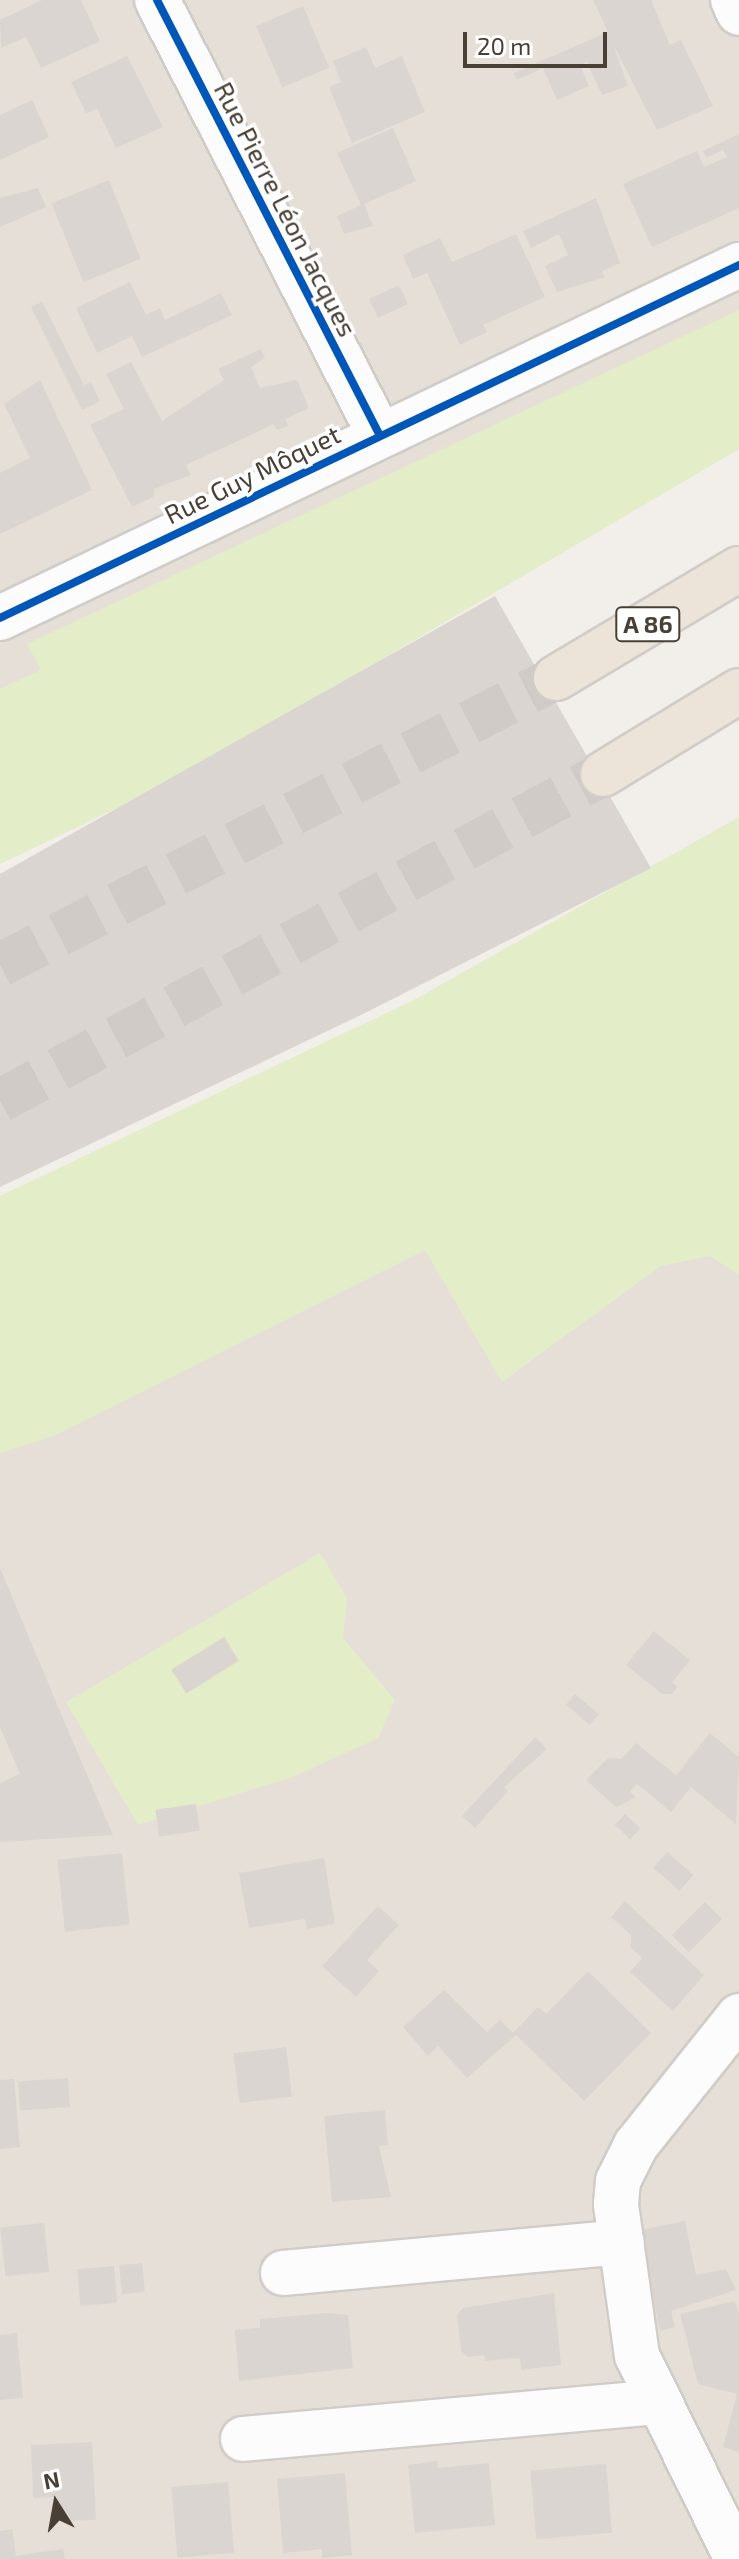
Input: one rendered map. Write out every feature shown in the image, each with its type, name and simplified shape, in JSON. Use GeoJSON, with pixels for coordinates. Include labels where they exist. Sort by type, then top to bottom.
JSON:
{"type":"FeatureCollection","features":[{"type":"Feature","properties":{"kind":"highway","name":"A 86"},"geometry":{"type":"LineString","coordinates":[[556,678],[739,569]]}},
{"type":"Feature","properties":{"kind":"highway"},"geometry":{"type":"LineString","coordinates":[[603,774],[739,691]]}},
{"type":"Feature","properties":{"kind":"street","name":"Rue Pierre Léon Jacques"},"geometry":{"type":"LineString","coordinates":[[157,0],[380,435]]}},
{"type":"Feature","properties":{"kind":"street"},"geometry":{"type":"LineString","coordinates":[[733,0],[739,13]]}},
{"type":"Feature","properties":{"kind":"street","name":"Rue Guy Môquet"},"geometry":{"type":"LineString","coordinates":[[0,618],[739,265]]}},
{"type":"Feature","properties":{"kind":"street"},"geometry":{"type":"LineString","coordinates":[[737,2559],[637,2356],[616,2204],[625,2163],[739,2016]]}},
{"type":"Feature","properties":{"kind":"street"},"geometry":{"type":"LineString","coordinates":[[283,2273],[622,2242]]}},
{"type":"Feature","properties":{"kind":"street"},"geometry":{"type":"LineString","coordinates":[[243,2439],[657,2402]]}},
{"type":"Feature","properties":{"kind":"shaded area"},"geometry":{"type":"Polygon","coordinates":[[[0,0],[739,0],[739,444],[0,843],[0,0]]]}},
{"type":"Feature","properties":{"kind":"shaded area"},"geometry":{"type":"Polygon","coordinates":[[[739,841],[739,2559],[0,2559],[0,1222],[739,841]]]}},
{"type":"Feature","properties":{"kind":"green space"},"geometry":{"type":"Polygon","coordinates":[[[739,310],[739,449],[176,780],[0,864],[0,689],[41,670],[27,644],[739,310]]]}},
{"type":"Feature","properties":{"kind":"green space"},"geometry":{"type":"Polygon","coordinates":[[[739,817],[739,1275],[710,1256],[661,1266],[502,1382],[425,1250],[54,1436],[0,1453],[0,1196],[412,1001],[739,817]]]}},
{"type":"Feature","properties":{"kind":"green space"},"geometry":{"type":"Polygon","coordinates":[[[320,1553],[347,1598],[343,1638],[395,1700],[378,1738],[293,1777],[138,1825],[66,1702],[320,1553]]]}},
{"type":"Feature","properties":{"kind":"building"},"geometry":{"type":"Polygon","coordinates":[[[42,0],[81,0],[100,41],[41,68],[26,37],[1,48],[0,20],[42,0]]]}},
{"type":"Feature","properties":{"kind":"building"},"geometry":{"type":"Polygon","coordinates":[[[593,0],[651,0],[670,45],[681,40],[713,106],[657,130],[613,44],[628,86],[602,95],[587,62],[580,65],[589,86],[557,100],[543,68],[517,80],[514,73],[608,32],[593,0]]]}},
{"type":"Feature","properties":{"kind":"building"},"geometry":{"type":"Polygon","coordinates":[[[303,6],[329,68],[282,88],[256,26],[303,6]]]}},
{"type":"Feature","properties":{"kind":"building"},"geometry":{"type":"Polygon","coordinates":[[[366,47],[375,68],[402,56],[425,112],[352,143],[329,87],[341,82],[333,61],[366,47]]]}},
{"type":"Feature","properties":{"kind":"building"},"geometry":{"type":"Polygon","coordinates":[[[127,56],[163,127],[116,148],[97,109],[86,113],[71,82],[127,56]]]}},
{"type":"Feature","properties":{"kind":"building"},"geometry":{"type":"Polygon","coordinates":[[[32,100],[49,137],[0,160],[0,115],[32,100]]]}},
{"type":"Feature","properties":{"kind":"building"},"geometry":{"type":"Polygon","coordinates":[[[393,128],[416,181],[364,204],[373,226],[344,234],[337,216],[361,205],[337,153],[393,128]]]}},
{"type":"Feature","properties":{"kind":"building"},"geometry":{"type":"Polygon","coordinates":[[[739,134],[739,208],[652,247],[623,184],[697,151],[704,167],[727,157],[723,150],[706,158],[703,151],[739,134]]]}},
{"type":"Feature","properties":{"kind":"building"},"geometry":{"type":"Polygon","coordinates":[[[109,180],[141,259],[83,282],[52,203],[109,180]]]}},
{"type":"Feature","properties":{"kind":"building"},"geometry":{"type":"Polygon","coordinates":[[[38,188],[46,207],[0,227],[0,198],[38,188]]]}},
{"type":"Feature","properties":{"kind":"building"},"geometry":{"type":"Polygon","coordinates":[[[596,198],[620,263],[602,271],[605,277],[557,292],[545,266],[568,255],[559,234],[531,248],[523,231],[596,198]]]}},
{"type":"Feature","properties":{"kind":"building"},"geometry":{"type":"Polygon","coordinates":[[[516,234],[545,297],[483,325],[487,332],[460,345],[427,273],[413,279],[403,255],[440,238],[452,262],[516,234]]]}},
{"type":"Feature","properties":{"kind":"building"},"geometry":{"type":"Polygon","coordinates":[[[130,282],[146,315],[160,308],[165,320],[221,293],[232,315],[142,357],[132,336],[97,353],[76,308],[130,282]]]}},
{"type":"Feature","properties":{"kind":"building"},"geometry":{"type":"Polygon","coordinates":[[[399,285],[408,304],[378,318],[369,299],[399,285]]]}},
{"type":"Feature","properties":{"kind":"building"},"geometry":{"type":"Polygon","coordinates":[[[42,302],[84,385],[91,382],[100,401],[82,410],[31,307],[42,302]]]}},
{"type":"Feature","properties":{"kind":"building"},"geometry":{"type":"Polygon","coordinates":[[[261,349],[265,358],[251,367],[260,388],[297,380],[309,408],[285,419],[288,426],[277,430],[274,424],[186,465],[191,475],[154,489],[153,497],[132,507],[90,425],[124,409],[106,374],[131,362],[162,421],[224,380],[218,369],[261,349]]]}},
{"type":"Feature","properties":{"kind":"building"},"geometry":{"type":"Polygon","coordinates":[[[40,380],[92,490],[0,534],[0,473],[30,458],[4,404],[40,380]]]}},
{"type":"Feature","properties":{"kind":"building"},"geometry":{"type":"Polygon","coordinates":[[[495,596],[651,868],[363,1014],[0,1187],[0,874],[495,596]]]}},
{"type":"Feature","properties":{"kind":"building"},"geometry":{"type":"Polygon","coordinates":[[[0,1568],[113,1835],[0,1842],[0,1783],[20,1774],[0,1727],[0,1568]]]}},
{"type":"Feature","properties":{"kind":"building"},"geometry":{"type":"Polygon","coordinates":[[[654,1631],[690,1660],[672,1682],[678,1687],[672,1694],[662,1694],[626,1665],[654,1631]]]}},
{"type":"Feature","properties":{"kind":"building"},"geometry":{"type":"Polygon","coordinates":[[[224,1637],[239,1661],[186,1694],[171,1670],[224,1637]]]}},
{"type":"Feature","properties":{"kind":"building"},"geometry":{"type":"Polygon","coordinates":[[[575,1694],[599,1714],[590,1725],[566,1705],[575,1694]]]}},
{"type":"Feature","properties":{"kind":"building"},"geometry":{"type":"Polygon","coordinates":[[[710,1733],[739,1757],[736,1824],[691,1787],[671,1812],[637,1784],[630,1791],[636,1797],[616,1807],[586,1780],[608,1758],[621,1759],[636,1743],[676,1775],[710,1733]]]}},
{"type":"Feature","properties":{"kind":"building"},"geometry":{"type":"Polygon","coordinates":[[[535,1737],[547,1749],[504,1787],[508,1791],[475,1828],[462,1816],[535,1737]]]}},
{"type":"Feature","properties":{"kind":"building"},"geometry":{"type":"Polygon","coordinates":[[[196,1804],[200,1831],[159,1836],[155,1810],[196,1804]]]}},
{"type":"Feature","properties":{"kind":"building"},"geometry":{"type":"Polygon","coordinates":[[[625,1814],[640,1828],[630,1839],[615,1825],[625,1814]]]}},
{"type":"Feature","properties":{"kind":"building"},"geometry":{"type":"Polygon","coordinates":[[[667,1852],[693,1875],[680,1891],[653,1868],[667,1852]]]}},
{"type":"Feature","properties":{"kind":"building"},"geometry":{"type":"Polygon","coordinates":[[[122,1853],[130,1925],[65,1931],[57,1860],[122,1853]]]}},
{"type":"Feature","properties":{"kind":"building"},"geometry":{"type":"Polygon","coordinates":[[[324,1858],[335,1924],[307,1929],[305,1919],[249,1928],[239,1873],[324,1858]]]}},
{"type":"Feature","properties":{"kind":"building"},"geometry":{"type":"Polygon","coordinates":[[[625,1901],[704,1975],[673,2011],[630,1972],[642,1958],[631,1948],[631,1935],[611,1917],[625,1901]]]}},
{"type":"Feature","properties":{"kind":"building"},"geometry":{"type":"Polygon","coordinates":[[[705,1902],[722,1919],[689,1952],[672,1935],[705,1902]]]}},
{"type":"Feature","properties":{"kind":"building"},"geometry":{"type":"Polygon","coordinates":[[[378,1906],[399,1925],[367,1960],[379,1971],[356,1997],[322,1966],[378,1906]]]}},
{"type":"Feature","properties":{"kind":"building"},"geometry":{"type":"Polygon","coordinates":[[[588,1971],[651,2033],[584,2101],[516,2035],[467,2078],[438,2046],[428,2056],[403,2027],[444,1990],[487,2032],[500,2020],[513,2033],[538,2007],[546,2014],[588,1971]]]}},
{"type":"Feature","properties":{"kind":"building"},"geometry":{"type":"Polygon","coordinates":[[[286,2047],[292,2097],[239,2103],[233,2053],[286,2047]]]}},
{"type":"Feature","properties":{"kind":"building"},"geometry":{"type":"Polygon","coordinates":[[[68,2078],[70,2107],[20,2110],[18,2081],[68,2078]]]}},
{"type":"Feature","properties":{"kind":"building"},"geometry":{"type":"Polygon","coordinates":[[[14,2079],[20,2147],[0,2149],[0,2080],[14,2079]]]}},
{"type":"Feature","properties":{"kind":"building"},"geometry":{"type":"Polygon","coordinates":[[[385,2110],[388,2145],[379,2146],[391,2197],[332,2202],[324,2116],[385,2110]]]}},
{"type":"Feature","properties":{"kind":"building"},"geometry":{"type":"Polygon","coordinates":[[[685,2221],[696,2275],[726,2269],[736,2290],[671,2311],[675,2327],[660,2331],[640,2230],[685,2221]]]}},
{"type":"Feature","properties":{"kind":"building"},"geometry":{"type":"Polygon","coordinates":[[[44,2223],[49,2272],[5,2276],[0,2228],[44,2223]]]}},
{"type":"Feature","properties":{"kind":"building"},"geometry":{"type":"Polygon","coordinates":[[[142,2263],[145,2292],[122,2294],[119,2265],[142,2263]]]}},
{"type":"Feature","properties":{"kind":"building"},"geometry":{"type":"Polygon","coordinates":[[[114,2266],[117,2303],[80,2306],[77,2269],[114,2266]]]}},
{"type":"Feature","properties":{"kind":"building"},"geometry":{"type":"Polygon","coordinates":[[[554,2293],[561,2365],[521,2370],[520,2358],[485,2361],[484,2355],[468,2357],[461,2351],[457,2315],[463,2308],[554,2293]]]}},
{"type":"Feature","properties":{"kind":"building"},"geometry":{"type":"Polygon","coordinates":[[[735,2301],[739,2314],[739,2452],[723,2447],[737,2394],[698,2384],[680,2314],[735,2301]]]}},
{"type":"Feature","properties":{"kind":"building"},"geometry":{"type":"Polygon","coordinates":[[[326,2313],[348,2315],[353,2368],[239,2381],[235,2330],[260,2328],[260,2319],[326,2313]]]}},
{"type":"Feature","properties":{"kind":"building"},"geometry":{"type":"Polygon","coordinates":[[[17,2333],[23,2398],[0,2400],[0,2335],[17,2333]]]}},
{"type":"Feature","properties":{"kind":"building"},"geometry":{"type":"Polygon","coordinates":[[[92,2442],[96,2520],[58,2521],[57,2497],[33,2498],[31,2445],[92,2442]]]}},
{"type":"Feature","properties":{"kind":"building"},"geometry":{"type":"Polygon","coordinates":[[[437,2461],[438,2468],[489,2463],[495,2525],[415,2533],[408,2465],[437,2461]]]}},
{"type":"Feature","properties":{"kind":"building"},"geometry":{"type":"Polygon","coordinates":[[[606,2464],[612,2533],[536,2539],[530,2471],[606,2464]]]}},
{"type":"Feature","properties":{"kind":"building"},"geometry":{"type":"Polygon","coordinates":[[[345,2473],[352,2555],[322,2558],[322,2549],[283,2553],[277,2479],[345,2473]]]}},
{"type":"Feature","properties":{"kind":"building"},"geometry":{"type":"Polygon","coordinates":[[[228,2482],[234,2553],[177,2558],[171,2487],[228,2482]]]}},
{"type":"Feature","properties":{"kind":"building"},"geometry":{"type":"Polygon","coordinates":[[[12,2529],[16,2556],[63,2549],[65,2559],[0,2559],[0,2531],[12,2529]]]}},
{"type":"Feature","properties":{"kind":"tunnel"},"geometry":{"type":"LineString","coordinates":[[0,965],[556,678]]}},
{"type":"Feature","properties":{"kind":"tunnel"},"geometry":{"type":"LineString","coordinates":[[0,1101],[603,774]]}},
{"type":"Feature","properties":{"kind":"cycle path"},"geometry":{"type":"LineString","coordinates":[[157,0],[380,435]]}},
{"type":"Feature","properties":{"kind":"cycle path"},"geometry":{"type":"LineString","coordinates":[[0,618],[739,265]]}}]}
